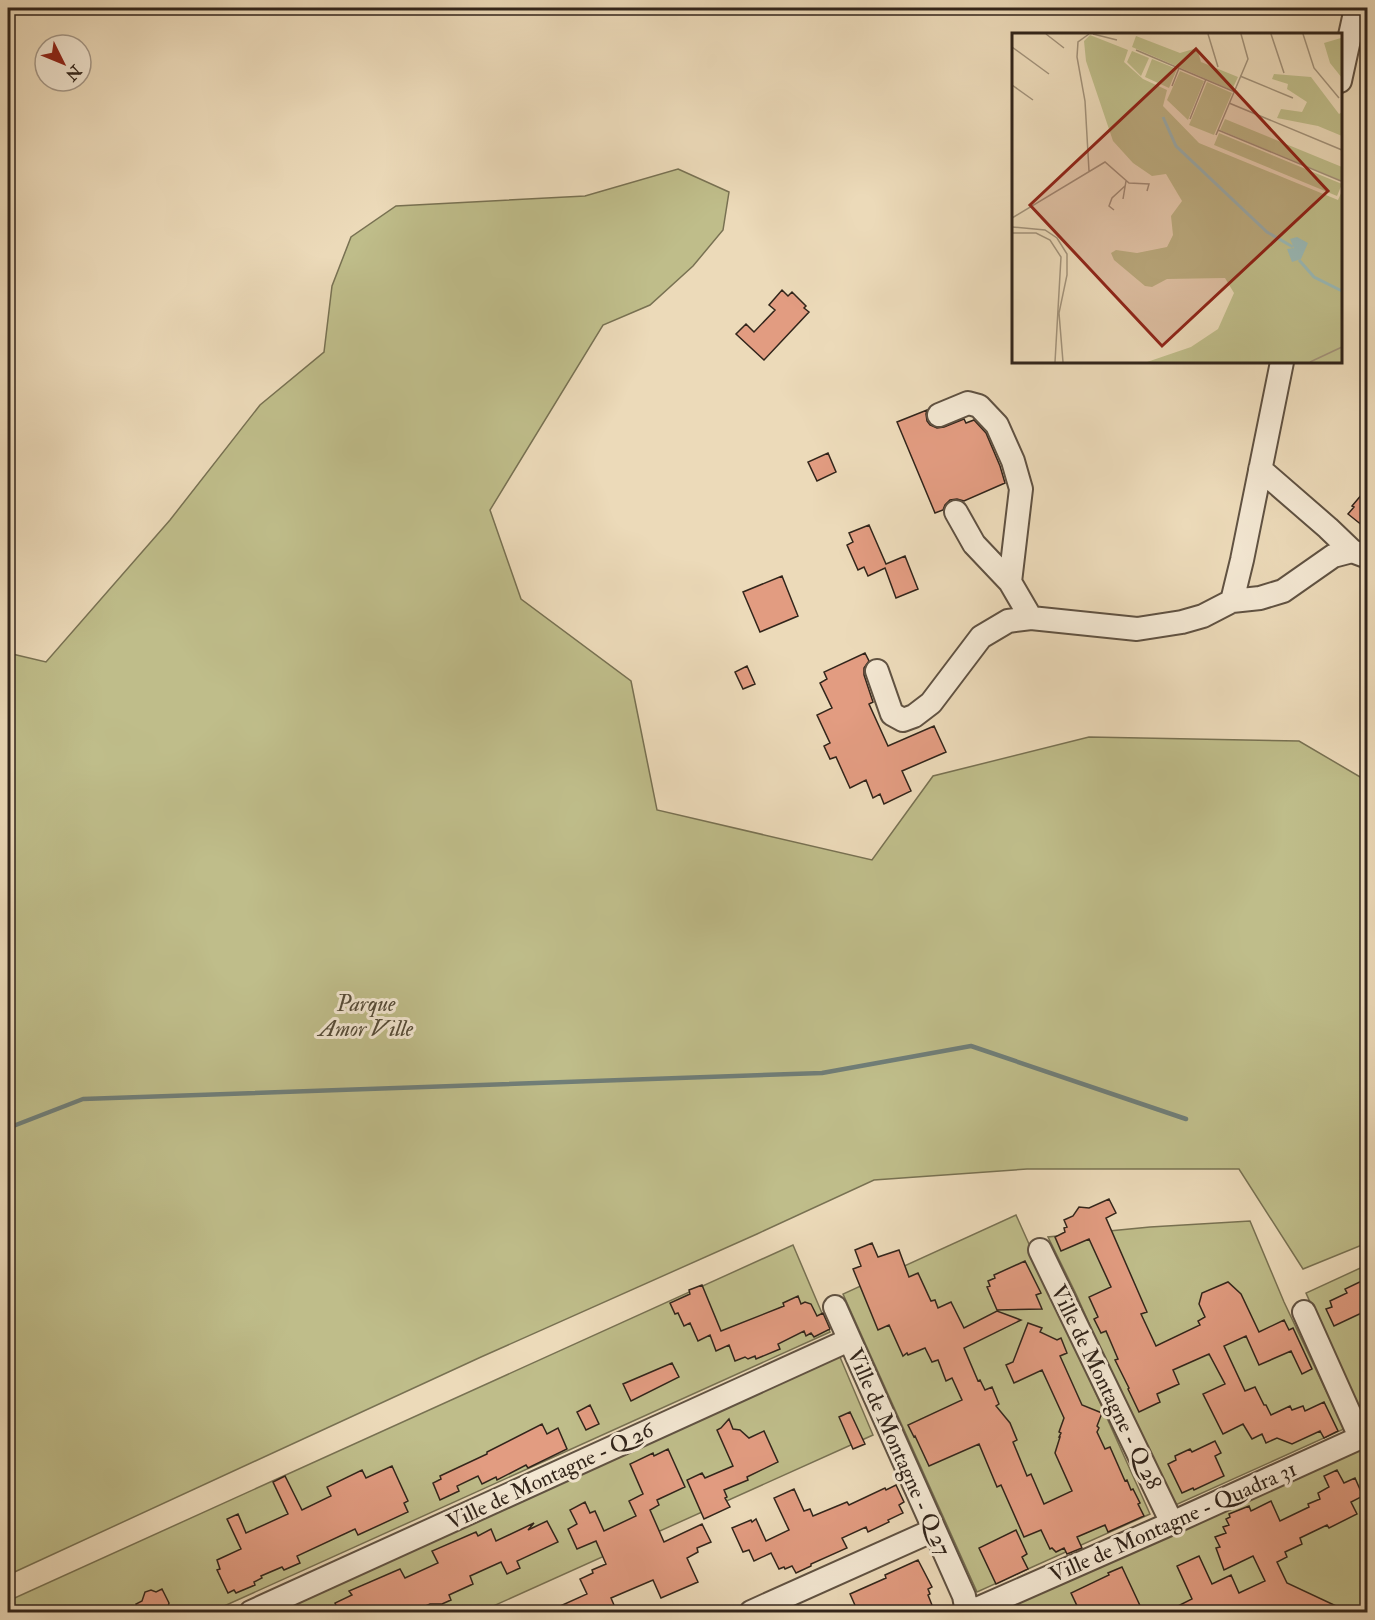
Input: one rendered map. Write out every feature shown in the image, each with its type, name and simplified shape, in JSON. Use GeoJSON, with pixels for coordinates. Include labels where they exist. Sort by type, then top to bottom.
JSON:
{"type":"FeatureCollection","features":[{"type":"Feature","properties":{"kind":"street"},"geometry":{"type":"LineString","coordinates":[[1342,76],[1356,8]]}},
{"type":"Feature","properties":{"kind":"street"},"geometry":{"type":"LineString","coordinates":[[1232,601],[1282,363]]}},
{"type":"Feature","properties":{"kind":"street"},"geometry":{"type":"LineString","coordinates":[[939,415],[968,403],[979,406],[997,425],[1013,461],[1021,489],[1010,582]]}},
{"type":"Feature","properties":{"kind":"street"},"geometry":{"type":"LineString","coordinates":[[1260,469],[1360,554]]}},
{"type":"Feature","properties":{"kind":"street"},"geometry":{"type":"LineString","coordinates":[[956,512],[974,544],[1010,582],[1031,618]]}},
{"type":"Feature","properties":{"kind":"street"},"geometry":{"type":"LineString","coordinates":[[877,671],[892,714],[903,720],[914,717],[932,703],[981,637],[1008,621],[1031,618],[1137,628],[1182,622],[1203,616],[1232,601],[1260,598],[1283,591],[1333,556],[1360,554]]}},
{"type":"Feature","properties":{"kind":"street","name":"Ville de Montagne - Q 28"},"geometry":{"type":"LineString","coordinates":[[1040,1250],[1172,1524]]}},
{"type":"Feature","properties":{"kind":"street","name":"Ville de Montagne - Q 27"},"geometry":{"type":"LineString","coordinates":[[835,1307],[934,1530],[972,1608]]}},
{"type":"Feature","properties":{"kind":"street"},"geometry":{"type":"LineString","coordinates":[[1304,1312],[1364,1436]]}},
{"type":"Feature","properties":{"kind":"street","name":"Ville de Montagne - Q 26"},"geometry":{"type":"LineString","coordinates":[[251,1612],[849,1340]]}},
{"type":"Feature","properties":{"kind":"street","name":"Ville de Montagne - Quadra 31"},"geometry":{"type":"LineString","coordinates":[[972,1608],[1172,1524],[1364,1436]]}},
{"type":"Feature","properties":{"kind":"street"},"geometry":{"type":"LineString","coordinates":[[751,1612],[934,1530]]}},
{"type":"Feature","properties":{"kind":"green space","name":"Parque Amor Ville"},"geometry":{"type":"Polygon","coordinates":[[[678,169],[729,192],[723,230],[693,266],[650,305],[603,325],[490,510],[521,599],[631,681],[657,810],[872,860],[933,776],[1089,737],[1299,741],[1367,781],[1367,1243],[1303,1269],[1239,1169],[1027,1169],[874,1180],[481,1357],[8,1575],[8,653],[46,662],[170,520],[260,405],[324,352],[332,286],[351,237],[396,206],[585,196],[678,169]]]}},
{"type":"Feature","properties":{"kind":"green space"},"geometry":{"type":"Polygon","coordinates":[[[1016,1215],[1150,1514],[977,1592],[843,1294],[1016,1215]]]}},
{"type":"Feature","properties":{"kind":"green space"},"geometry":{"type":"Polygon","coordinates":[[[1250,1221],[1284,1302],[1344,1429],[1171,1507],[1076,1294],[1048,1237],[1150,1227],[1250,1221]]]}},
{"type":"Feature","properties":{"kind":"green space"},"geometry":{"type":"Polygon","coordinates":[[[793,1245],[830,1332],[211,1612],[8,1612],[8,1601],[793,1245]]]}},
{"type":"Feature","properties":{"kind":"green space"},"geometry":{"type":"Polygon","coordinates":[[[1367,1265],[1367,1419],[1363,1421],[1306,1293],[1367,1265]]]}},
{"type":"Feature","properties":{"kind":"green space"},"geometry":{"type":"Polygon","coordinates":[[[837,1350],[873,1435],[480,1612],[257,1612],[837,1350]]]}},
{"type":"Feature","properties":{"kind":"green space"},"geometry":{"type":"Polygon","coordinates":[[[1367,1443],[1367,1612],[1347,1612],[1284,1583],[1216,1612],[990,1612],[1367,1443]]]}},
{"type":"Feature","properties":{"kind":"building"},"geometry":{"type":"Polygon","coordinates":[[[782,290],[788,296],[792,292],[809,312],[764,360],[736,334],[746,324],[754,332],[775,310],[769,305],[782,290]]]}},
{"type":"Feature","properties":{"kind":"building"},"geometry":{"type":"Polygon","coordinates":[[[927,410],[927,421],[937,428],[964,419],[966,423],[974,420],[986,433],[1005,483],[964,501],[950,500],[943,510],[935,513],[897,422],[927,410]]]}},
{"type":"Feature","properties":{"kind":"building"},"geometry":{"type":"Polygon","coordinates":[[[828,453],[836,472],[817,481],[808,462],[828,453]]]}},
{"type":"Feature","properties":{"kind":"building"},"geometry":{"type":"Polygon","coordinates":[[[1368,487],[1368,530],[1348,514],[1368,487]]]}},
{"type":"Feature","properties":{"kind":"building"},"geometry":{"type":"Polygon","coordinates":[[[869,525],[886,564],[905,556],[918,589],[896,598],[885,568],[868,576],[864,567],[858,570],[847,545],[853,542],[849,533],[869,525]]]}},
{"type":"Feature","properties":{"kind":"building"},"geometry":{"type":"Polygon","coordinates":[[[782,576],[798,616],[760,632],[743,592],[782,576]]]}},
{"type":"Feature","properties":{"kind":"building"},"geometry":{"type":"Polygon","coordinates":[[[865,653],[869,661],[864,668],[864,675],[873,702],[869,704],[888,746],[934,726],[946,752],[902,771],[911,791],[884,804],[880,794],[873,798],[866,780],[850,788],[836,757],[830,759],[824,746],[830,743],[817,715],[832,708],[820,683],[827,679],[824,672],[865,653]]]}},
{"type":"Feature","properties":{"kind":"building"},"geometry":{"type":"Polygon","coordinates":[[[747,666],[755,684],[743,689],[735,672],[747,666]]]}},
{"type":"Feature","properties":{"kind":"building"},"geometry":{"type":"Polygon","coordinates":[[[1109,1199],[1116,1213],[1106,1218],[1147,1312],[1141,1314],[1156,1346],[1200,1325],[1198,1321],[1205,1317],[1199,1304],[1202,1293],[1228,1282],[1241,1294],[1259,1332],[1284,1320],[1289,1330],[1293,1328],[1312,1369],[1302,1374],[1291,1351],[1259,1365],[1246,1336],[1224,1346],[1245,1391],[1255,1387],[1271,1415],[1290,1406],[1292,1410],[1303,1406],[1305,1411],[1324,1402],[1338,1431],[1324,1438],[1320,1431],[1292,1444],[1277,1438],[1266,1443],[1262,1434],[1252,1439],[1243,1424],[1223,1434],[1203,1394],[1225,1384],[1209,1354],[1173,1370],[1179,1384],[1157,1394],[1160,1402],[1139,1412],[1115,1360],[1118,1359],[1106,1331],[1101,1333],[1094,1319],[1098,1317],[1089,1297],[1111,1287],[1089,1239],[1061,1251],[1055,1237],[1065,1232],[1064,1228],[1067,1227],[1064,1220],[1073,1216],[1079,1207],[1089,1208],[1109,1199]]]}},
{"type":"Feature","properties":{"kind":"building"},"geometry":{"type":"Polygon","coordinates":[[[872,1243],[878,1257],[899,1250],[909,1277],[918,1273],[931,1301],[935,1300],[938,1308],[951,1302],[964,1328],[997,1311],[1021,1320],[964,1348],[978,1381],[980,1380],[985,1390],[992,1387],[999,1404],[996,1406],[1010,1423],[1017,1440],[1013,1442],[1027,1476],[1031,1474],[1044,1504],[1072,1491],[1055,1453],[1064,1418],[1042,1370],[1014,1383],[1006,1365],[1013,1362],[1028,1323],[1042,1328],[1040,1332],[1057,1340],[1061,1338],[1067,1353],[1060,1356],[1082,1405],[1102,1413],[1097,1432],[1105,1449],[1110,1447],[1125,1481],[1127,1480],[1140,1503],[1138,1504],[1144,1516],[1108,1532],[1105,1525],[1077,1537],[1082,1548],[1067,1554],[1064,1548],[1056,1552],[1050,1549],[1041,1530],[1024,1537],[1001,1485],[997,1487],[979,1444],[929,1466],[908,1425],[962,1400],[952,1378],[946,1381],[938,1360],[932,1362],[925,1348],[903,1356],[889,1325],[878,1330],[853,1269],[861,1266],[855,1250],[872,1243]]]}},
{"type":"Feature","properties":{"kind":"building"},"geometry":{"type":"Polygon","coordinates":[[[1025,1261],[1041,1293],[1036,1295],[1042,1309],[997,1310],[987,1287],[990,1286],[988,1281],[995,1278],[994,1275],[1025,1261]]]}},
{"type":"Feature","properties":{"kind":"building"},"geometry":{"type":"Polygon","coordinates":[[[1368,1278],[1368,1310],[1334,1326],[1326,1309],[1332,1307],[1330,1301],[1347,1293],[1345,1289],[1368,1278]]]}},
{"type":"Feature","properties":{"kind":"building"},"geometry":{"type":"Polygon","coordinates":[[[702,1285],[721,1331],[784,1306],[783,1303],[798,1296],[801,1304],[805,1302],[811,1304],[817,1316],[823,1313],[830,1329],[814,1337],[811,1333],[806,1336],[804,1331],[778,1344],[780,1349],[756,1359],[755,1356],[735,1361],[729,1345],[716,1351],[710,1335],[698,1341],[690,1323],[684,1326],[670,1303],[690,1294],[689,1290],[702,1285]]]}},
{"type":"Feature","properties":{"kind":"building"},"geometry":{"type":"Polygon","coordinates":[[[672,1363],[679,1377],[631,1401],[623,1384],[672,1363]]]}},
{"type":"Feature","properties":{"kind":"building"},"geometry":{"type":"Polygon","coordinates":[[[590,1405],[599,1424],[586,1430],[577,1412],[590,1405]]]}},
{"type":"Feature","properties":{"kind":"building"},"geometry":{"type":"Polygon","coordinates":[[[850,1412],[865,1444],[853,1449],[839,1417],[850,1412]]]}},
{"type":"Feature","properties":{"kind":"building"},"geometry":{"type":"Polygon","coordinates":[[[729,1419],[733,1429],[740,1430],[749,1438],[764,1431],[778,1462],[747,1477],[748,1480],[724,1490],[730,1507],[704,1519],[687,1480],[702,1473],[705,1478],[733,1466],[717,1430],[729,1419]]]}},
{"type":"Feature","properties":{"kind":"building"},"geometry":{"type":"Polygon","coordinates":[[[542,1424],[547,1434],[558,1428],[567,1449],[528,1468],[526,1465],[497,1480],[496,1477],[482,1484],[478,1476],[457,1486],[459,1491],[440,1500],[433,1483],[441,1479],[440,1476],[542,1424]]]}},
{"type":"Feature","properties":{"kind":"building"},"geometry":{"type":"Polygon","coordinates":[[[1215,1441],[1221,1453],[1215,1456],[1224,1476],[1182,1493],[1168,1464],[1176,1460],[1175,1456],[1190,1449],[1192,1452],[1215,1441]]]}},
{"type":"Feature","properties":{"kind":"building"},"geometry":{"type":"Polygon","coordinates":[[[668,1449],[685,1487],[657,1500],[659,1505],[650,1510],[664,1542],[702,1524],[711,1542],[697,1548],[698,1552],[687,1558],[698,1582],[661,1598],[653,1580],[611,1598],[614,1605],[597,1612],[547,1612],[587,1594],[580,1579],[606,1564],[596,1541],[577,1549],[568,1529],[577,1524],[570,1510],[585,1502],[590,1513],[595,1511],[604,1531],[636,1516],[629,1501],[643,1494],[630,1464],[668,1449]]]}},
{"type":"Feature","properties":{"kind":"building"},"geometry":{"type":"Polygon","coordinates":[[[392,1466],[408,1501],[404,1503],[408,1512],[358,1535],[355,1529],[297,1556],[300,1563],[284,1570],[282,1567],[261,1576],[262,1578],[254,1582],[255,1585],[236,1593],[234,1590],[228,1593],[217,1570],[220,1569],[217,1560],[241,1549],[227,1519],[238,1514],[246,1533],[288,1514],[273,1482],[285,1476],[302,1510],[331,1496],[327,1487],[362,1470],[366,1478],[392,1466]]]}},
{"type":"Feature","properties":{"kind":"building"},"geometry":{"type":"Polygon","coordinates":[[[1337,1470],[1344,1483],[1355,1478],[1363,1496],[1351,1502],[1357,1514],[1329,1528],[1327,1525],[1300,1538],[1302,1544],[1285,1552],[1287,1557],[1277,1562],[1287,1583],[1349,1612],[1166,1612],[1192,1599],[1177,1566],[1199,1556],[1212,1584],[1231,1575],[1239,1593],[1265,1581],[1253,1556],[1224,1570],[1216,1548],[1220,1547],[1215,1537],[1226,1533],[1223,1527],[1229,1525],[1226,1519],[1230,1517],[1229,1514],[1249,1506],[1251,1511],[1271,1501],[1280,1521],[1320,1499],[1318,1493],[1329,1487],[1324,1476],[1337,1470]]]}},
{"type":"Feature","properties":{"kind":"building"},"geometry":{"type":"Polygon","coordinates":[[[896,1485],[904,1502],[899,1505],[903,1513],[868,1532],[866,1527],[842,1538],[847,1548],[796,1573],[792,1566],[779,1569],[771,1553],[754,1561],[749,1550],[743,1552],[732,1528],[756,1519],[766,1541],[789,1530],[774,1498],[794,1489],[804,1511],[810,1509],[813,1516],[847,1502],[849,1505],[896,1485]]]}},
{"type":"Feature","properties":{"kind":"building"},"geometry":{"type":"Polygon","coordinates":[[[547,1521],[558,1542],[517,1561],[520,1568],[507,1574],[501,1562],[470,1576],[473,1584],[449,1595],[451,1600],[442,1604],[430,1604],[412,1612],[339,1612],[335,1603],[352,1595],[349,1591],[400,1569],[405,1578],[438,1563],[432,1551],[476,1532],[478,1536],[491,1529],[496,1541],[534,1523],[528,1530],[547,1521]]]}},
{"type":"Feature","properties":{"kind":"building"},"geometry":{"type":"Polygon","coordinates":[[[1016,1530],[1027,1554],[1022,1557],[1028,1569],[996,1584],[979,1548],[1016,1530]]]}},
{"type":"Feature","properties":{"kind":"building"},"geometry":{"type":"Polygon","coordinates":[[[918,1560],[932,1587],[928,1589],[930,1594],[928,1595],[932,1605],[917,1612],[858,1612],[850,1594],[918,1560]]]}},
{"type":"Feature","properties":{"kind":"building"},"geometry":{"type":"Polygon","coordinates":[[[1122,1567],[1143,1612],[1080,1612],[1071,1593],[1122,1567]]]}},
{"type":"Feature","properties":{"kind":"building"},"geometry":{"type":"Polygon","coordinates":[[[162,1589],[169,1603],[167,1610],[140,1612],[136,1604],[142,1601],[145,1592],[151,1590],[156,1592],[162,1589]]]}},
{"type":"Feature","properties":{"kind":"waterway"},"geometry":{"type":"LineString","coordinates":[[8,1128],[83,1099],[822,1073],[971,1046],[1186,1119]]}}]}
